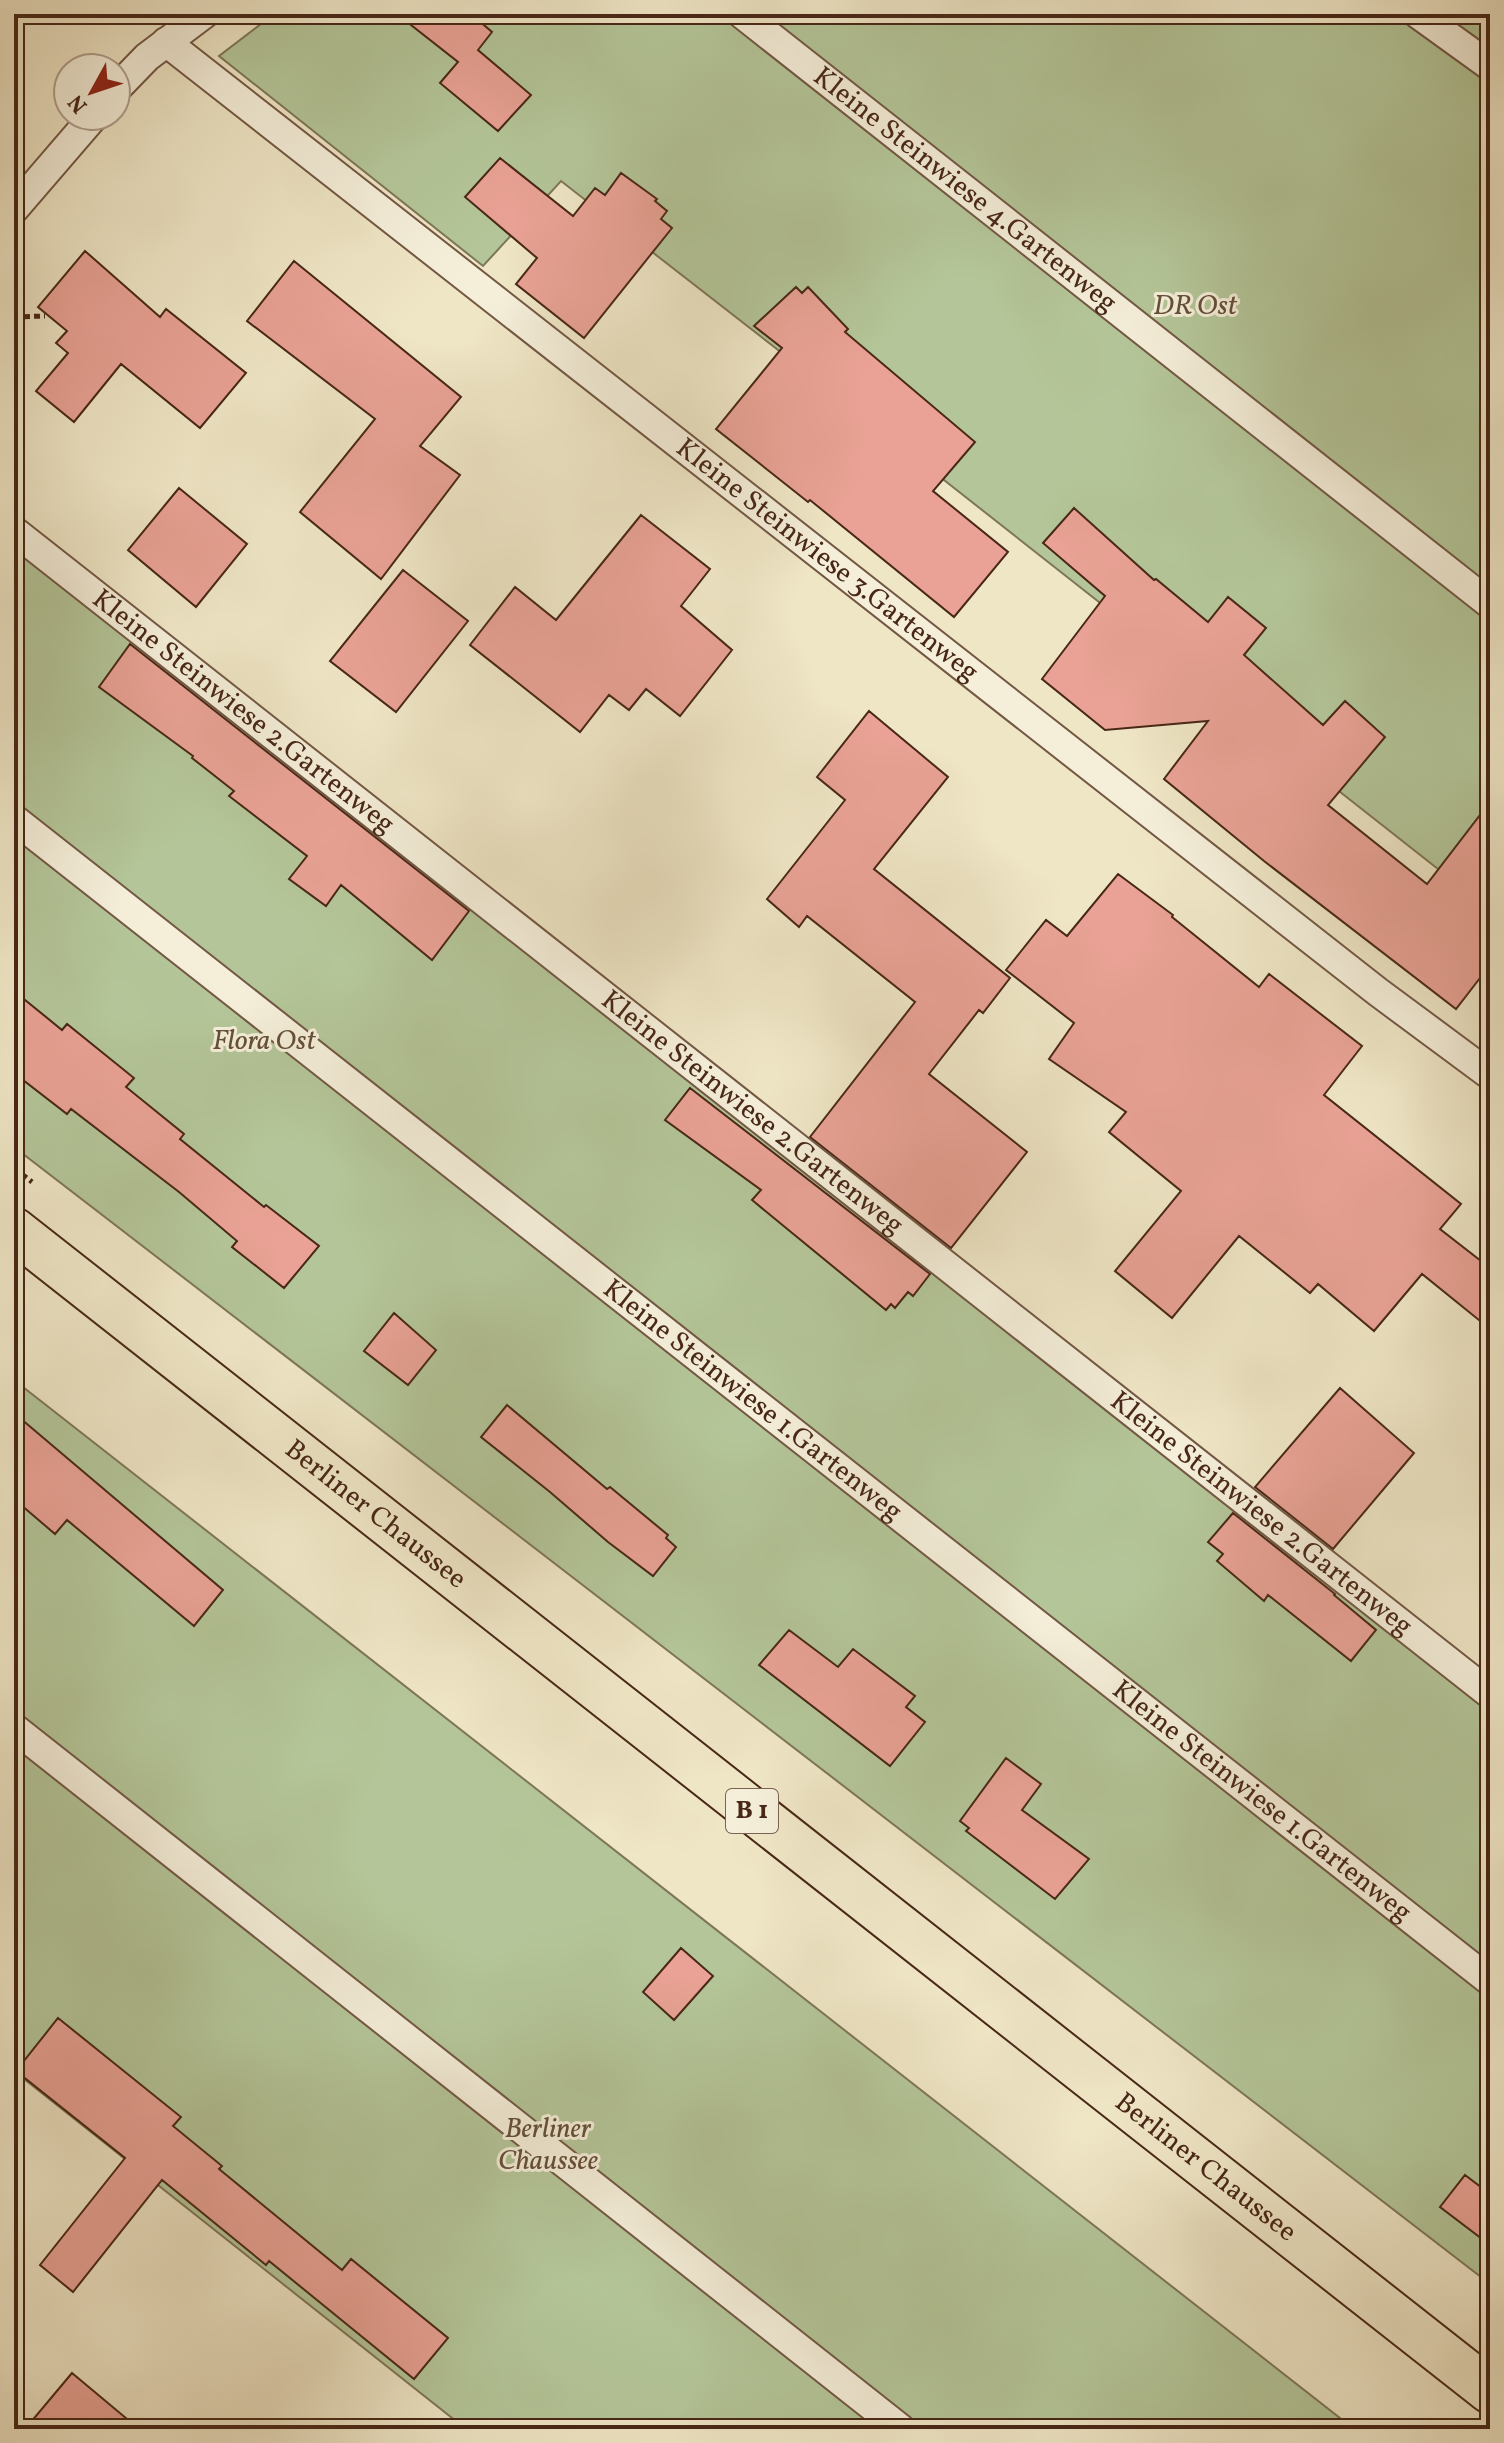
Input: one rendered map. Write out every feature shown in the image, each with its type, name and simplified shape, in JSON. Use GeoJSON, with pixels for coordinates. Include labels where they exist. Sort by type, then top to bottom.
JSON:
{"type":"FeatureCollection","features":[{"type":"Feature","properties":{"kind":"main road","name":"Berliner Chaussee"},"geometry":{"type":"LineString","coordinates":[[14,1230],[1490,2391]]}},
{"type":"Feature","properties":{"kind":"lane"},"geometry":{"type":"LineString","coordinates":[[132,72],[147,57],[204,14]]}},
{"type":"Feature","properties":{"kind":"lane","name":"Kleine Steinwiese 4.Gartenweg"},"geometry":{"type":"LineString","coordinates":[[742,14],[1490,604]]}},
{"type":"Feature","properties":{"kind":"lane"},"geometry":{"type":"LineString","coordinates":[[1418,14],[1490,66]]}},
{"type":"Feature","properties":{"kind":"lane","name":"Kleine Steinwiese 3.Gartenweg"},"geometry":{"type":"LineString","coordinates":[[166,42],[1378,992],[1490,1075]]}},
{"type":"Feature","properties":{"kind":"lane"},"geometry":{"type":"LineString","coordinates":[[14,209],[80,132]]}},
{"type":"Feature","properties":{"kind":"lane","name":"Kleine Steinwiese 2.Gartenweg"},"geometry":{"type":"LineString","coordinates":[[14,531],[1490,1694]]}},
{"type":"Feature","properties":{"kind":"lane","name":"Kleine Steinwiese 1.Gartenweg"},"geometry":{"type":"LineString","coordinates":[[14,819],[1490,1981]]}},
{"type":"Feature","properties":{"kind":"lane"},"geometry":{"type":"LineString","coordinates":[[14,1728],[901,2429]]}},
{"type":"Feature","properties":{"kind":"path"},"geometry":{"type":"LineString","coordinates":[[14,317],[45,316]]}},
{"type":"Feature","properties":{"kind":"green space","name":"DR Ost"},"geometry":{"type":"Polygon","coordinates":[[[274,14],[1397,14],[1490,78],[1490,910],[561,181],[483,266],[219,56],[274,14]]]}},
{"type":"Feature","properties":{"kind":"green space"},"geometry":{"type":"Polygon","coordinates":[[[1436,14],[1490,14],[1490,53],[1436,14]]]}},
{"type":"Feature","properties":{"kind":"green space","name":"Flora Ost"},"geometry":{"type":"Polygon","coordinates":[[[14,544],[1490,1704],[1490,2284],[14,1147],[14,544]]]}},
{"type":"Feature","properties":{"kind":"green space","name":"Berliner Chaussee"},"geometry":{"type":"Polygon","coordinates":[[[14,1380],[1354,2429],[466,2429],[14,2071],[14,1380]]]}},
{"type":"Feature","properties":{"kind":"building"},"geometry":{"type":"Polygon","coordinates":[[[397,14],[471,14],[492,32],[478,50],[531,95],[498,131],[440,83],[458,62],[397,14]]]}},
{"type":"Feature","properties":{"kind":"building"},"geometry":{"type":"Polygon","coordinates":[[[500,158],[573,216],[595,188],[605,195],[621,173],[657,199],[655,201],[667,211],[661,219],[672,228],[584,338],[516,284],[537,258],[465,197],[500,158]]]}},
{"type":"Feature","properties":{"kind":"building"},"geometry":{"type":"Polygon","coordinates":[[[85,251],[160,317],[166,309],[246,373],[200,428],[121,364],[74,422],[36,391],[68,353],[56,343],[67,331],[38,307],[85,251]]]}},
{"type":"Feature","properties":{"kind":"building"},"geometry":{"type":"Polygon","coordinates":[[[294,261],[461,397],[420,446],[460,475],[381,579],[300,512],[375,419],[247,321],[294,261]]]}},
{"type":"Feature","properties":{"kind":"building"},"geometry":{"type":"Polygon","coordinates":[[[796,287],[802,293],[808,287],[848,329],[845,332],[975,442],[933,491],[1008,552],[954,617],[810,500],[808,502],[716,429],[782,348],[754,326],[796,287]]]}},
{"type":"Feature","properties":{"kind":"building"},"geometry":{"type":"Polygon","coordinates":[[[179,488],[247,544],[196,607],[128,550],[179,488]]]}},
{"type":"Feature","properties":{"kind":"building"},"geometry":{"type":"Polygon","coordinates":[[[1074,508],[1154,580],[1208,622],[1228,597],[1266,628],[1244,655],[1323,725],[1345,701],[1385,737],[1328,805],[1427,884],[1490,802],[1490,965],[1456,1009],[1264,861],[1164,779],[1208,721],[1105,730],[1042,679],[1105,596],[1043,543],[1074,508]]]}},
{"type":"Feature","properties":{"kind":"building"},"geometry":{"type":"Polygon","coordinates":[[[641,515],[710,569],[681,606],[732,650],[680,716],[646,689],[629,710],[609,695],[580,732],[470,645],[515,587],[556,620],[641,515]]]}},
{"type":"Feature","properties":{"kind":"building"},"geometry":{"type":"Polygon","coordinates":[[[403,570],[468,621],[396,712],[330,661],[403,570]]]}},
{"type":"Feature","properties":{"kind":"building"},"geometry":{"type":"Polygon","coordinates":[[[130,644],[469,911],[432,960],[341,885],[326,906],[289,879],[307,856],[229,796],[234,791],[193,756],[99,687],[130,644]]]}},
{"type":"Feature","properties":{"kind":"building"},"geometry":{"type":"Polygon","coordinates":[[[869,711],[948,777],[874,869],[1010,978],[983,1013],[979,1010],[929,1074],[1027,1152],[951,1248],[810,1137],[915,1002],[807,916],[799,927],[767,899],[845,800],[817,777],[869,711]]]}},
{"type":"Feature","properties":{"kind":"building"},"geometry":{"type":"Polygon","coordinates":[[[1118,874],[1173,915],[1259,987],[1269,974],[1362,1046],[1324,1095],[1461,1204],[1440,1229],[1490,1268],[1490,1329],[1422,1274],[1374,1331],[1318,1284],[1310,1293],[1239,1236],[1172,1318],[1115,1271],[1181,1191],[1109,1132],[1126,1112],[1049,1059],[1074,1023],[1006,970],[1046,920],[1067,936],[1118,874]]]}},
{"type":"Feature","properties":{"kind":"building"},"geometry":{"type":"Polygon","coordinates":[[[14,991],[62,1030],[67,1024],[134,1078],[126,1087],[184,1134],[180,1139],[264,1207],[266,1205],[319,1246],[284,1288],[232,1247],[237,1241],[179,1192],[71,1109],[67,1114],[14,1073],[14,991]]]}},
{"type":"Feature","properties":{"kind":"building"},"geometry":{"type":"Polygon","coordinates":[[[690,1088],[930,1274],[913,1296],[908,1292],[895,1308],[891,1304],[886,1310],[752,1200],[761,1190],[665,1120],[690,1088]]]}},
{"type":"Feature","properties":{"kind":"building"},"geometry":{"type":"Polygon","coordinates":[[[394,1313],[436,1350],[408,1385],[364,1351],[394,1313]]]}},
{"type":"Feature","properties":{"kind":"building"},"geometry":{"type":"Polygon","coordinates":[[[1340,1388],[1414,1453],[1333,1549],[1255,1487],[1340,1388]]]}},
{"type":"Feature","properties":{"kind":"building"},"geometry":{"type":"Polygon","coordinates":[[[507,1405],[607,1489],[610,1487],[668,1535],[666,1538],[676,1547],[653,1576],[481,1437],[507,1405]]]}},
{"type":"Feature","properties":{"kind":"building"},"geometry":{"type":"Polygon","coordinates":[[[14,1413],[223,1590],[194,1626],[67,1520],[55,1534],[14,1499],[14,1413]]]}},
{"type":"Feature","properties":{"kind":"building"},"geometry":{"type":"Polygon","coordinates":[[[1233,1513],[1376,1630],[1351,1661],[1268,1595],[1264,1601],[1217,1561],[1223,1554],[1208,1542],[1233,1513]]]}},
{"type":"Feature","properties":{"kind":"building"},"geometry":{"type":"Polygon","coordinates":[[[789,1630],[838,1667],[853,1649],[915,1696],[906,1707],[925,1722],[890,1766],[759,1665],[789,1630]]]}},
{"type":"Feature","properties":{"kind":"building"},"geometry":{"type":"Polygon","coordinates":[[[1006,1758],[1041,1784],[1022,1810],[1089,1859],[1055,1899],[966,1831],[969,1828],[960,1821],[1006,1758]]]}},
{"type":"Feature","properties":{"kind":"building"},"geometry":{"type":"Polygon","coordinates":[[[681,1948],[713,1976],[674,2020],[643,1992],[681,1948]]]}},
{"type":"Feature","properties":{"kind":"building"},"geometry":{"type":"Polygon","coordinates":[[[58,2018],[181,2117],[173,2126],[222,2166],[219,2169],[342,2270],[351,2259],[448,2338],[414,2379],[269,2261],[266,2265],[162,2180],[73,2292],[40,2265],[125,2158],[16,2071],[58,2018]]]}},
{"type":"Feature","properties":{"kind":"building"},"geometry":{"type":"Polygon","coordinates":[[[1465,2175],[1490,2194],[1490,2245],[1440,2207],[1465,2175]]]}},
{"type":"Feature","properties":{"kind":"building"},"geometry":{"type":"Polygon","coordinates":[[[72,2373],[139,2429],[25,2429],[72,2373]]]}}]}
